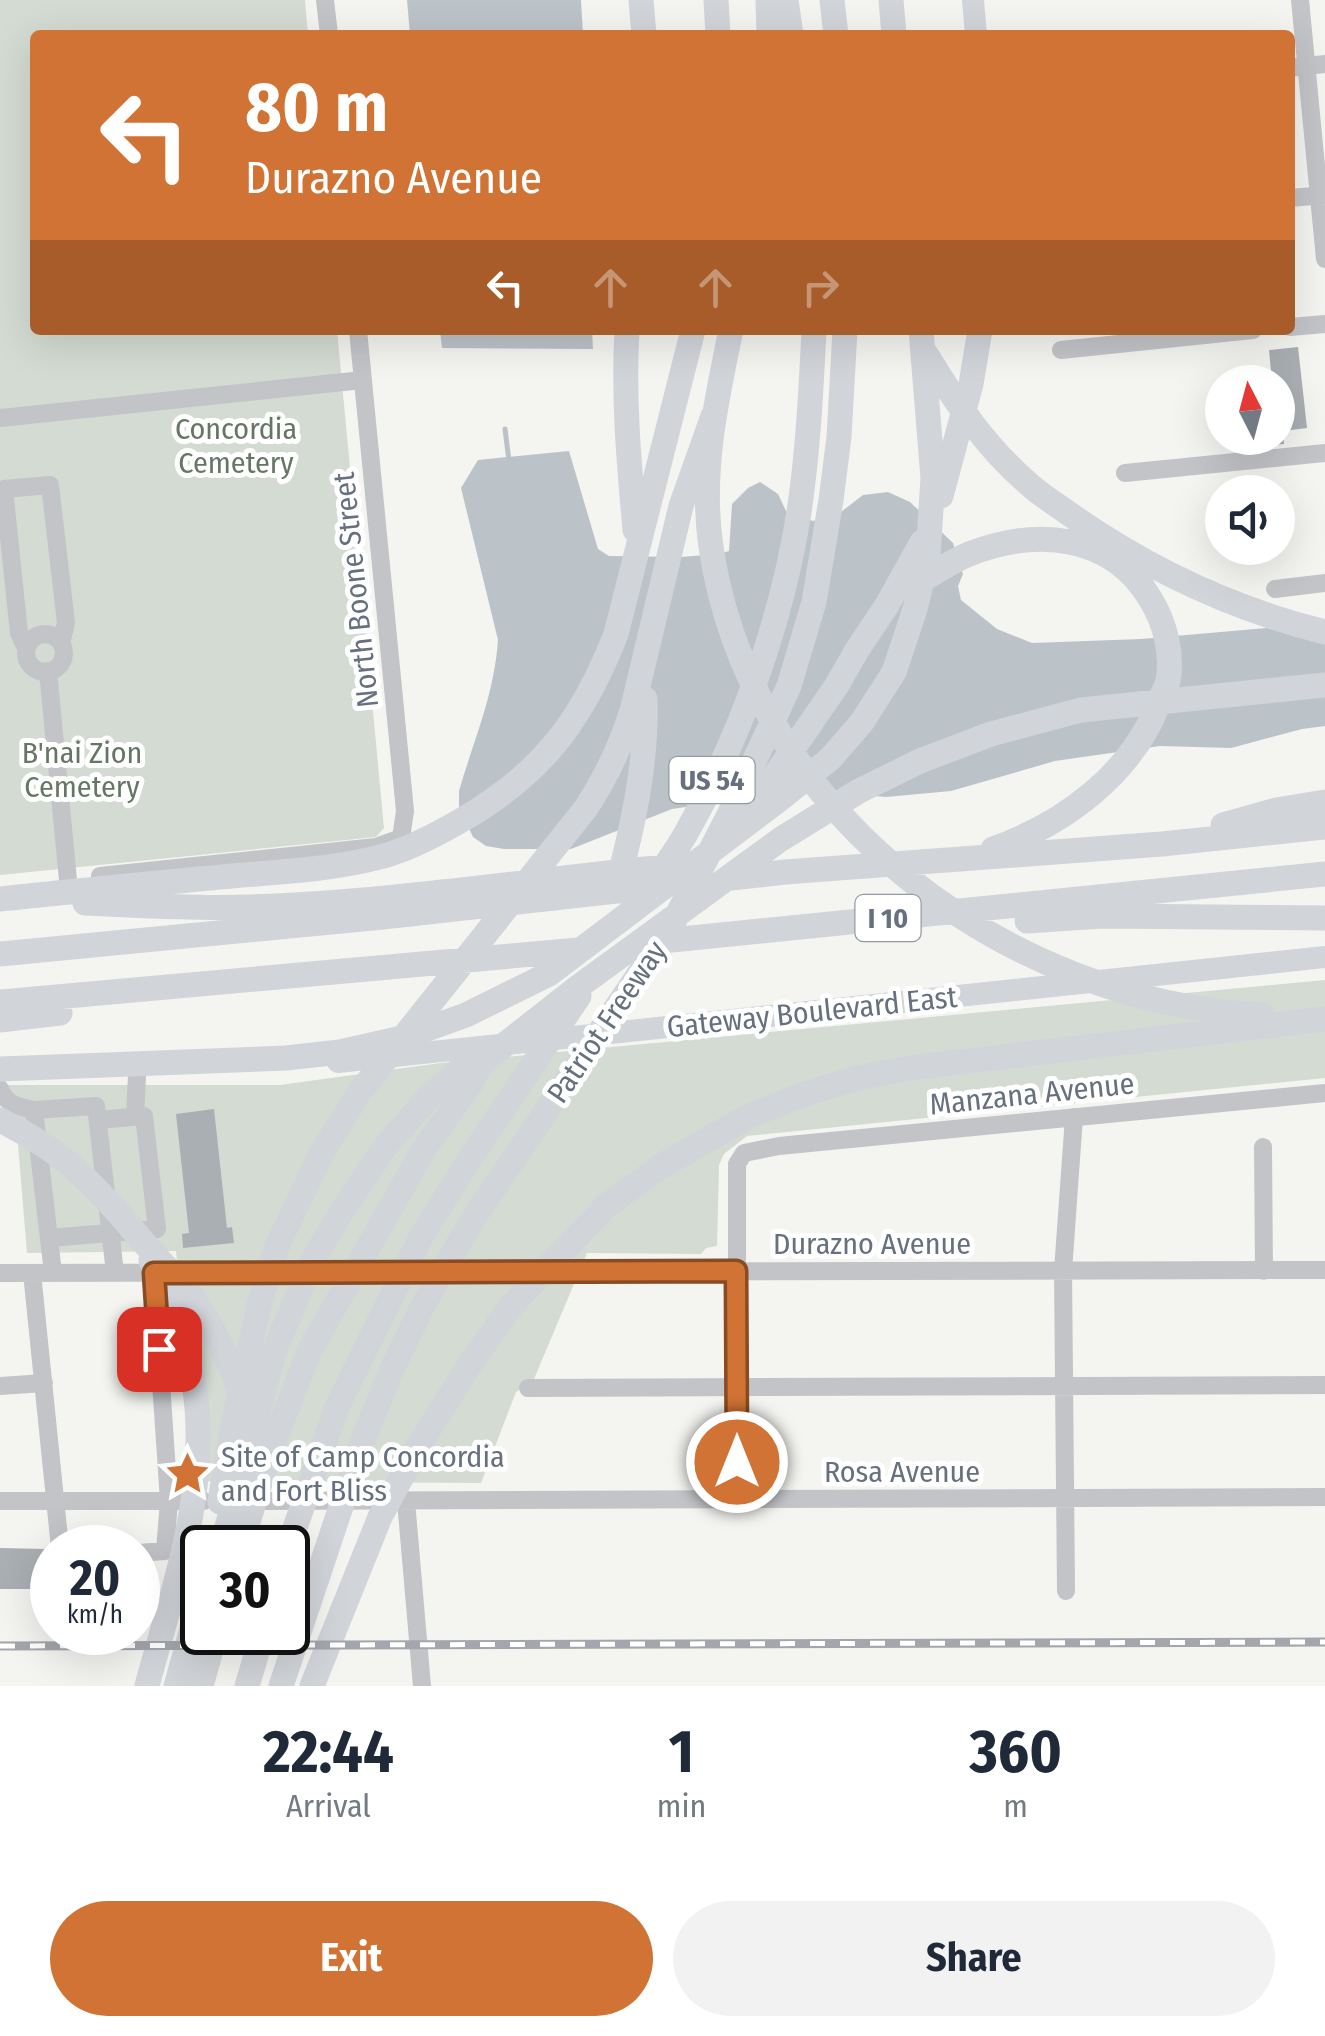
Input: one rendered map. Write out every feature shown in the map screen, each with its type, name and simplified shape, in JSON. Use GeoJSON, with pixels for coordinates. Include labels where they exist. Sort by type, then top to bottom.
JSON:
{"type":"FeatureCollection","features":[{"type":"Feature","properties":{"kind":"highway"},"geometry":{"type":"LineString","coordinates":[[642,0],[644,30]]}},
{"type":"Feature","properties":{"kind":"highway"},"geometry":{"type":"LineString","coordinates":[[716,0],[718,30]]}},
{"type":"Feature","properties":{"kind":"highway"},"geometry":{"type":"LineString","coordinates":[[768,0],[769,30]]}},
{"type":"Feature","properties":{"kind":"highway"},"geometry":{"type":"LineString","coordinates":[[786,0],[790,30]]}},
{"type":"Feature","properties":{"kind":"highway"},"geometry":{"type":"LineString","coordinates":[[832,0],[835,30]]}},
{"type":"Feature","properties":{"kind":"highway"},"geometry":{"type":"LineString","coordinates":[[891,0],[894,30]]}},
{"type":"Feature","properties":{"kind":"highway"},"geometry":{"type":"LineString","coordinates":[[523,1080],[612,904],[630,837],[640,775],[645,720],[642,602],[627,443],[627,335]]}},
{"type":"Feature","properties":{"kind":"highway"},"geometry":{"type":"LineString","coordinates":[[0,899],[330,867],[386,856],[426,840],[495,799],[566,731],[601,673],[616,634],[691,335]]}},
{"type":"Feature","properties":{"kind":"highway"},"geometry":{"type":"LineString","coordinates":[[730,335],[713,416],[707,481],[708,523],[729,628],[764,708],[800,764],[854,828],[908,880],[974,926],[1032,958],[1132,994],[1185,1006],[1258,1016],[1325,1018]]}},
{"type":"Feature","properties":{"kind":"highway","name":"Patriot Freeway"},"geometry":{"type":"LineString","coordinates":[[296,1525],[337,1408],[421,1237],[685,835],[733,738],[764,652],[786,574],[808,441],[814,335]]}},
{"type":"Feature","properties":{"kind":"highway","name":"Patriot Freeway"},"geometry":{"type":"LineString","coordinates":[[281,1686],[373,1415],[423,1305],[471,1222],[671,928],[790,686],[814,602],[839,437],[845,335]]}},
{"type":"Feature","properties":{"kind":"highway"},"geometry":{"type":"LineString","coordinates":[[914,335],[982,436],[1030,486],[1134,557],[1170,575],[1223,599],[1325,632]]}},
{"type":"Feature","properties":{"kind":"highway"},"geometry":{"type":"LineString","coordinates":[[0,1069],[286,1058],[356,1049],[402,1038],[466,1015],[548,974],[780,800],[830,758],[862,722],[894,672],[915,609],[928,556],[933,478],[921,335]]}},
{"type":"Feature","properties":{"kind":"highway"},"geometry":{"type":"LineString","coordinates":[[671,928],[837,685],[921,546],[944,489],[979,335]]}},
{"type":"Feature","properties":{"kind":"highway"},"geometry":{"type":"LineString","coordinates":[[218,1525],[230,1439],[259,1305],[291,1213],[358,1093],[586,808],[608,774],[633,707],[680,506],[713,416]]}},
{"type":"Feature","properties":{"kind":"highway"},"geometry":{"type":"LineString","coordinates":[[888,605],[905,590],[966,556],[1005,544],[1059,539],[1085,544],[1112,558],[1145,588],[1160,614],[1168,654],[1168,680],[1150,727],[1120,767],[1087,797],[1044,826],[967,858]]}},
{"type":"Feature","properties":{"kind":"highway"},"geometry":{"type":"LineString","coordinates":[[226,1525],[274,1352],[312,1261],[385,1147],[459,1070],[480,1064],[780,839],[920,761],[992,734],[1081,710],[1325,684]]}},
{"type":"Feature","properties":{"kind":"highway"},"geometry":{"type":"LineString","coordinates":[[1162,844],[1276,810],[1325,802]]}},
{"type":"Feature","properties":{"kind":"highway","name":"I 10"},"geometry":{"type":"LineString","coordinates":[[382,908],[1325,827]]}},
{"type":"Feature","properties":{"kind":"highway","name":"I 10"},"geometry":{"type":"LineString","coordinates":[[0,1002],[443,963],[1325,874]]}},
{"type":"Feature","properties":{"kind":"highway"},"geometry":{"type":"LineString","coordinates":[[0,899],[204,908],[382,908]]}},
{"type":"Feature","properties":{"kind":"highway"},"geometry":{"type":"LineString","coordinates":[[0,954],[382,908]]}},
{"type":"Feature","properties":{"kind":"highway"},"geometry":{"type":"LineString","coordinates":[[443,963],[525,969],[1076,917],[1325,918]]}},
{"type":"Feature","properties":{"kind":"highway"},"geometry":{"type":"LineString","coordinates":[[0,1020],[193,1000],[297,976]]}},
{"type":"Feature","properties":{"kind":"highway"},"geometry":{"type":"LineString","coordinates":[[308,1686],[380,1517],[470,1364],[511,1306],[606,1206],[663,1165],[754,1114],[857,1078],[917,1067],[1325,1018]]}},
{"type":"Feature","properties":{"kind":"highway"},"geometry":{"type":"LineString","coordinates":[[247,1525],[269,1454],[310,1350],[424,1149],[472,1082],[480,1064]]}},
{"type":"Feature","properties":{"kind":"highway"},"geometry":{"type":"LineString","coordinates":[[0,1120],[53,1150],[82,1173],[205,1315],[228,1359],[246,1407],[258,1525]]}},
{"type":"Feature","properties":{"kind":"highway"},"geometry":{"type":"LineString","coordinates":[[143,1242],[188,1356],[198,1409],[199,1440],[198,1476],[188,1526],[148,1686]]}},
{"type":"Feature","properties":{"kind":"highway"},"geometry":{"type":"LineString","coordinates":[[308,1686],[336,1564],[340,1511]]}},
{"type":"Feature","properties":{"kind":"highway"},"geometry":{"type":"LineString","coordinates":[[327,1686],[353,1606],[359,1568]]}},
{"type":"Feature","properties":{"kind":"highway"},"geometry":{"type":"LineString","coordinates":[[176,1686],[185,1655]]}},
{"type":"Feature","properties":{"kind":"highway"},"geometry":{"type":"LineString","coordinates":[[201,1686],[210,1655]]}},
{"type":"Feature","properties":{"kind":"highway"},"geometry":{"type":"LineString","coordinates":[[234,1686],[240,1655]]}},
{"type":"Feature","properties":{"kind":"highway"},"geometry":{"type":"LineString","coordinates":[[248,1686],[257,1655]]}},
{"type":"Feature","properties":{"kind":"main road"},"geometry":{"type":"LineString","coordinates":[[972,0],[975,30]]}},
{"type":"Feature","properties":{"kind":"main road","name":"Gateway Boulevard East"},"geometry":{"type":"LineString","coordinates":[[0,1078],[279,1068],[1325,957]]}},
{"type":"Feature","properties":{"kind":"street"},"geometry":{"type":"LineString","coordinates":[[325,0],[328,30]]}},
{"type":"Feature","properties":{"kind":"street"},"geometry":{"type":"LineString","coordinates":[[1300,0],[1322,196],[1325,259]]}},
{"type":"Feature","properties":{"kind":"street"},"geometry":{"type":"LineString","coordinates":[[1295,198],[1322,196]]}},
{"type":"Feature","properties":{"kind":"street"},"geometry":{"type":"LineString","coordinates":[[1295,327],[1325,324]]}},
{"type":"Feature","properties":{"kind":"street","name":"North Boone Street"},"geometry":{"type":"LineString","coordinates":[[68,880],[376,846],[401,838],[405,810],[358,335]]}},
{"type":"Feature","properties":{"kind":"street"},"geometry":{"type":"LineString","coordinates":[[1061,350],[1100,338],[1157,335]]}},
{"type":"Feature","properties":{"kind":"street"},"geometry":{"type":"LineString","coordinates":[[0,418],[363,380]]}},
{"type":"Feature","properties":{"kind":"street"},"geometry":{"type":"LineString","coordinates":[[1125,473],[1325,453]]}},
{"type":"Feature","properties":{"kind":"street"},"geometry":{"type":"LineString","coordinates":[[28,645],[19,633],[4,489],[50,484],[66,623],[64,650],[62,662],[48,672],[30,664],[26,652],[32,640],[43,634],[62,643]]}},
{"type":"Feature","properties":{"kind":"street"},"geometry":{"type":"LineString","coordinates":[[1275,589],[1325,583]]}},
{"type":"Feature","properties":{"kind":"street"},"geometry":{"type":"LineString","coordinates":[[0,887],[68,880],[48,672]]}},
{"type":"Feature","properties":{"kind":"street"},"geometry":{"type":"LineString","coordinates":[[135,1116],[137,1076]]}},
{"type":"Feature","properties":{"kind":"street"},"geometry":{"type":"LineString","coordinates":[[0,1089],[6,1100],[34,1110],[96,1106],[115,1273]]}},
{"type":"Feature","properties":{"kind":"street","name":"Manzana Avenue"},"geometry":{"type":"LineString","coordinates":[[736,1271],[737,1164],[744,1153],[779,1146],[1325,1092]]}},
{"type":"Feature","properties":{"kind":"street"},"geometry":{"type":"LineString","coordinates":[[34,1110],[54,1273]]}},
{"type":"Feature","properties":{"kind":"street"},"geometry":{"type":"LineString","coordinates":[[49,1238],[158,1229],[144,1116],[98,1120]]}},
{"type":"Feature","properties":{"kind":"street"},"geometry":{"type":"LineString","coordinates":[[1066,1591],[1063,1271],[1074,1117]]}},
{"type":"Feature","properties":{"kind":"street"},"geometry":{"type":"LineString","coordinates":[[1263,1147],[1264,1270]]}},
{"type":"Feature","properties":{"kind":"street","name":"Durazno Avenue"},"geometry":{"type":"LineString","coordinates":[[0,1273],[1325,1270]]}},
{"type":"Feature","properties":{"kind":"street"},"geometry":{"type":"LineString","coordinates":[[736,1271],[737,1500]]}},
{"type":"Feature","properties":{"kind":"street"},"geometry":{"type":"LineString","coordinates":[[32,1273],[58,1525]]}},
{"type":"Feature","properties":{"kind":"street"},"geometry":{"type":"LineString","coordinates":[[154,1273],[169,1500],[165,1551],[160,1551]]}},
{"type":"Feature","properties":{"kind":"street"},"geometry":{"type":"LineString","coordinates":[[0,1386],[44,1383]]}},
{"type":"Feature","properties":{"kind":"street"},"geometry":{"type":"LineString","coordinates":[[528,1388],[1325,1385]]}},
{"type":"Feature","properties":{"kind":"street","name":"Rosa Avenue"},"geometry":{"type":"LineString","coordinates":[[0,1500],[1325,1497]]}},
{"type":"Feature","properties":{"kind":"street"},"geometry":{"type":"LineString","coordinates":[[406,1501],[422,1686]]}},
{"type":"Feature","properties":{"kind":"green space","name":"Concordia Cemetery"},"geometry":{"type":"Polygon","coordinates":[[[0,0],[305,0],[308,30],[30,30],[30,335],[337,335],[384,828],[376,837],[0,875],[0,0]]]}},
{"type":"Feature","properties":{"kind":"green space"},"geometry":{"type":"Polygon","coordinates":[[[1325,980],[1325,1078],[747,1136],[724,1154],[719,1165],[717,1246],[706,1248],[701,1254],[587,1253],[534,1379],[516,1392],[481,1483],[192,1481],[191,1418],[176,1251],[27,1253],[15,1109],[0,1085],[280,1085],[441,1063],[1325,980]]]}},
{"type":"Feature","properties":{"kind":"shaded area"},"geometry":{"type":"Polygon","coordinates":[[[407,0],[581,0],[583,30],[410,30],[407,0]]]}},
{"type":"Feature","properties":{"kind":"shaded area"},"geometry":{"type":"Polygon","coordinates":[[[441,335],[592,335],[593,349],[442,348],[441,335]]]}},
{"type":"Feature","properties":{"kind":"shaded area"},"geometry":{"type":"Polygon","coordinates":[[[569,451],[598,549],[609,556],[680,557],[729,551],[732,504],[760,482],[778,494],[786,511],[813,521],[841,512],[863,495],[888,492],[910,502],[953,543],[963,574],[958,586],[961,600],[997,629],[1032,643],[1141,639],[1325,623],[1325,726],[1231,748],[1160,746],[1055,761],[951,791],[886,797],[804,790],[672,809],[571,849],[486,846],[473,837],[459,807],[459,791],[488,699],[498,640],[461,488],[478,460],[569,451]]]}},
{"type":"Feature","properties":{"kind":"building"},"geometry":{"type":"Polygon","coordinates":[[[1298,347],[1307,428],[1295,430],[1295,365],[1270,365],[1269,350],[1298,347]]]}},
{"type":"Feature","properties":{"kind":"building"},"geometry":{"type":"Polygon","coordinates":[[[214,1109],[227,1228],[232,1227],[234,1243],[183,1248],[182,1234],[189,1233],[176,1114],[214,1109]]]}},
{"type":"Feature","properties":{"kind":"building"},"geometry":{"type":"Polygon","coordinates":[[[0,1548],[30,1549],[30,1589],[0,1589],[0,1548]]]}},
{"type":"Feature","properties":{"kind":"waterway"},"geometry":{"type":"LineString","coordinates":[[505,429],[509,461]]}},
{"type":"Feature","properties":{"kind":"railway"},"geometry":{"type":"LineString","coordinates":[[0,1646],[1325,1642]]}},
{"type":"Feature","properties":{"kind":"place","name":"Site of Camp Concordia and Fort Bliss"},"geometry":{"type":"Point","coordinates":[188,1474]}},
{"type":"Feature","properties":{"kind":"route"},"geometry":{"type":"LineString","coordinates":[[159,1349],[154,1273],[736,1271],[737,1462]]}},
{"type":"Feature","properties":{"kind":"park label","name":"B'nai Zion Cemetery"},"geometry":{"type":"Point","coordinates":[82,770]}}]}
